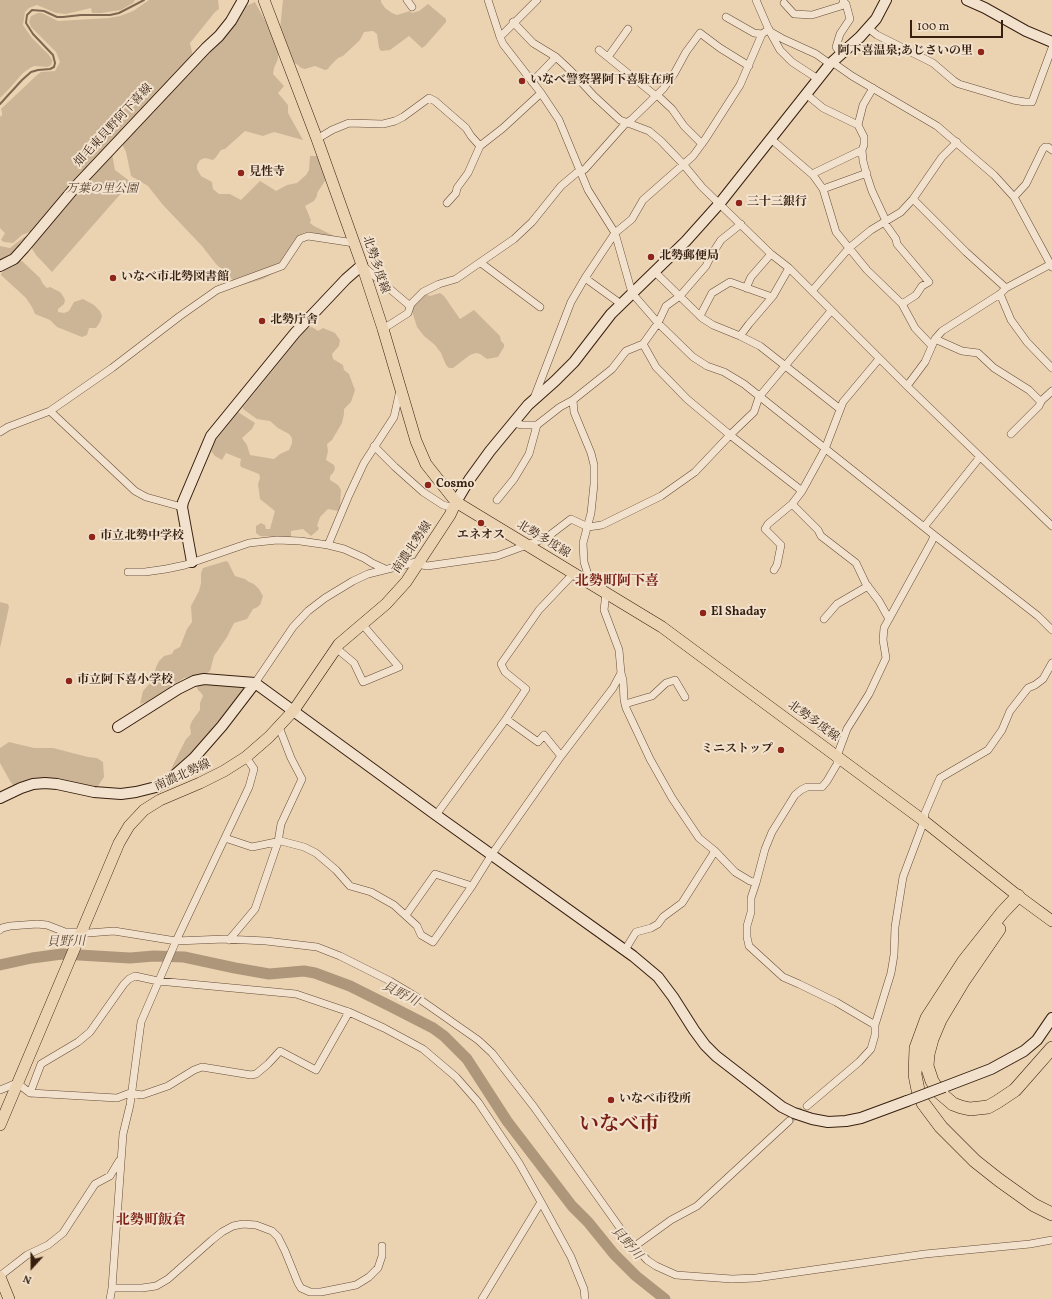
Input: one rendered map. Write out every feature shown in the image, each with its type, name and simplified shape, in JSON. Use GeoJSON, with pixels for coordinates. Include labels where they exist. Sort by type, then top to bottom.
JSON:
{"type":"FeatureCollection","features":[{"type":"Feature","properties":{"kind":"highway"},"geometry":{"type":"LineString","coordinates":[[1018,896],[1008,917],[964,980],[940,1020],[932,1039],[928,1054],[927,1066],[932,1081],[945,1099],[961,1107],[979,1109],[997,1102],[1015,1090],[1052,1048]]}},
{"type":"Feature","properties":{"kind":"highway"},"geometry":{"type":"LineString","coordinates":[[1018,896],[1002,912],[964,961],[927,1018],[916,1048],[915,1075],[918,1090],[923,1102],[945,1132],[975,1161],[999,1180],[1029,1201],[1052,1214]]}},
{"type":"Feature","properties":{"kind":"main road","name":"北勢多度線"},"geometry":{"type":"LineString","coordinates":[[264,0],[317,139],[362,266],[383,329],[416,441],[426,464],[455,505],[527,545],[662,627],[924,821],[1018,896],[1052,921]]}},
{"type":"Feature","properties":{"kind":"main road","name":"南濃北勢線"},"geometry":{"type":"LineString","coordinates":[[0,1125],[119,843],[126,830],[144,810],[160,800],[212,778],[246,757],[269,737],[294,710],[336,648],[392,598],[406,582],[455,505]]}},
{"type":"Feature","properties":{"kind":"main road"},"geometry":{"type":"LineString","coordinates":[[0,1276],[9,1299]]}},
{"type":"Feature","properties":{"kind":"street","name":"畑毛東貝野阿下喜線"},"geometry":{"type":"LineString","coordinates":[[0,266],[14,259],[77,185],[219,36],[231,22],[243,0]]}},
{"type":"Feature","properties":{"kind":"street"},"geometry":{"type":"LineString","coordinates":[[407,0],[412,7]]}},
{"type":"Feature","properties":{"kind":"street"},"geometry":{"type":"LineString","coordinates":[[488,0],[500,37],[514,59],[541,93],[559,120],[588,190],[615,233],[632,293],[658,323],[693,357],[707,366],[724,372],[744,384],[1038,616],[1052,630]]}},
{"type":"Feature","properties":{"kind":"street"},"geometry":{"type":"LineString","coordinates":[[500,37],[513,22],[537,0]]}},
{"type":"Feature","properties":{"kind":"street"},"geometry":{"type":"LineString","coordinates":[[756,0],[769,30],[780,50],[788,58],[818,79]]}},
{"type":"Feature","properties":{"kind":"street"},"geometry":{"type":"LineString","coordinates":[[374,446],[423,492],[443,505],[455,505],[478,467],[532,401],[555,382],[574,362],[606,320],[686,241],[720,203],[831,63],[876,19],[886,0]]}},
{"type":"Feature","properties":{"kind":"street"},"geometry":{"type":"LineString","coordinates":[[967,0],[985,8],[1026,31],[1052,42]]}},
{"type":"Feature","properties":{"kind":"street"},"geometry":{"type":"LineString","coordinates":[[841,54],[836,48],[840,34],[850,19],[844,1]]}},
{"type":"Feature","properties":{"kind":"street"},"geometry":{"type":"LineString","coordinates":[[784,3],[794,14],[806,16],[833,10],[841,6],[844,1]]}},
{"type":"Feature","properties":{"kind":"street"},"geometry":{"type":"LineString","coordinates":[[726,17],[754,33],[762,34],[769,30]]}},
{"type":"Feature","properties":{"kind":"street"},"geometry":{"type":"LineString","coordinates":[[513,22],[533,43],[556,57],[620,120],[652,133],[661,141],[702,187],[771,254],[789,268],[879,359],[1052,526]]}},
{"type":"Feature","properties":{"kind":"street"},"geometry":{"type":"LineString","coordinates":[[868,28],[877,35],[933,63],[954,81],[1013,100],[1025,102],[1032,102],[1052,48]]}},
{"type":"Feature","properties":{"kind":"street"},"geometry":{"type":"LineString","coordinates":[[608,57],[628,29]]}},
{"type":"Feature","properties":{"kind":"street"},"geometry":{"type":"LineString","coordinates":[[769,30],[783,39],[816,54],[835,65],[937,126],[957,142],[994,175],[1014,197],[1051,262],[1006,288],[1000,294],[942,331],[934,343],[925,362],[907,386]]}},
{"type":"Feature","properties":{"kind":"street"},"geometry":{"type":"LineString","coordinates":[[383,329],[408,313],[410,306],[423,292],[439,284],[456,279],[519,235],[532,222],[560,186],[585,169],[626,123],[657,95],[674,74],[686,52],[700,33],[720,48],[749,66]]}},
{"type":"Feature","properties":{"kind":"street"},"geometry":{"type":"LineString","coordinates":[[532,401],[571,302],[584,278],[615,233],[632,219],[643,200],[693,156],[702,144],[740,85],[762,34]]}},
{"type":"Feature","properties":{"kind":"street"},"geometry":{"type":"LineString","coordinates":[[599,50],[657,95],[672,109],[684,126],[702,144]]}},
{"type":"Feature","properties":{"kind":"street"},"geometry":{"type":"LineString","coordinates":[[532,82],[556,57]]}},
{"type":"Feature","properties":{"kind":"street"},"geometry":{"type":"LineString","coordinates":[[858,125],[863,105],[873,88]]}},
{"type":"Feature","properties":{"kind":"street"},"geometry":{"type":"LineString","coordinates":[[447,203],[456,193],[457,188],[468,173],[480,146],[503,128],[541,93]]}},
{"type":"Feature","properties":{"kind":"street"},"geometry":{"type":"LineString","coordinates":[[806,94],[823,108],[858,125],[864,137],[864,145],[862,150],[867,173],[872,191],[885,222],[896,239],[897,244],[929,282],[922,286],[916,295],[902,304]]}},
{"type":"Feature","properties":{"kind":"street"},"geometry":{"type":"LineString","coordinates":[[317,139],[332,130],[349,123],[383,124],[395,121],[429,98],[435,101],[466,128],[480,146]]}},
{"type":"Feature","properties":{"kind":"street"},"geometry":{"type":"LineString","coordinates":[[771,139],[812,174],[823,189],[836,232],[867,270],[902,304],[915,328],[934,343],[962,351],[978,353],[994,368],[1029,390],[1041,402]]}},
{"type":"Feature","properties":{"kind":"street"},"geometry":{"type":"LineString","coordinates":[[812,292],[849,248],[871,230],[901,212],[942,157],[957,142]]}},
{"type":"Feature","properties":{"kind":"street"},"geometry":{"type":"LineString","coordinates":[[1014,197],[1026,184],[1043,149],[1048,147],[1052,150]]}},
{"type":"Feature","properties":{"kind":"street"},"geometry":{"type":"LineString","coordinates":[[812,174],[862,150]]}},
{"type":"Feature","properties":{"kind":"street"},"geometry":{"type":"LineString","coordinates":[[823,189],[867,173]]}},
{"type":"Feature","properties":{"kind":"street"},"geometry":{"type":"LineString","coordinates":[[912,199],[966,252],[1006,288]]}},
{"type":"Feature","properties":{"kind":"street"},"geometry":{"type":"LineString","coordinates":[[497,500],[514,479],[529,454],[537,426],[560,407],[573,400],[612,369],[626,351],[643,344],[658,323],[666,306],[680,296],[706,266],[722,240],[741,224]]}},
{"type":"Feature","properties":{"kind":"street"},"geometry":{"type":"LineString","coordinates":[[0,432],[8,427],[50,411],[112,368],[217,290],[282,266],[300,239],[308,236],[354,243]]}},
{"type":"Feature","properties":{"kind":"street"},"geometry":{"type":"LineString","coordinates":[[746,288],[751,277],[771,254]]}},
{"type":"Feature","properties":{"kind":"street"},"geometry":{"type":"LineString","coordinates":[[481,262],[540,307]]}},
{"type":"Feature","properties":{"kind":"street"},"geometry":{"type":"LineString","coordinates":[[192,562],[182,507],[212,436],[295,334],[346,279],[362,266],[410,306]]}},
{"type":"Feature","properties":{"kind":"street"},"geometry":{"type":"LineString","coordinates":[[740,336],[772,297],[789,268]]}},
{"type":"Feature","properties":{"kind":"street"},"geometry":{"type":"LineString","coordinates":[[655,272],[700,316],[713,325],[760,346],[840,409]]}},
{"type":"Feature","properties":{"kind":"street"},"geometry":{"type":"LineString","coordinates":[[584,278],[622,304]]}},
{"type":"Feature","properties":{"kind":"street"},"geometry":{"type":"LineString","coordinates":[[700,316],[712,293],[730,282],[772,297]]}},
{"type":"Feature","properties":{"kind":"street"},"geometry":{"type":"LineString","coordinates":[[1000,294],[1011,320],[1027,342],[1052,368]]}},
{"type":"Feature","properties":{"kind":"street"},"geometry":{"type":"LineString","coordinates":[[0,798],[21,788],[45,782],[94,792],[121,794],[156,787],[168,781],[194,758],[222,726],[255,683],[293,627],[308,611],[325,598],[353,581],[368,574],[385,569],[419,563],[427,566],[497,556],[546,538],[571,519],[588,527],[602,525],[661,496],[695,472],[754,412],[759,397],[831,310]]}},
{"type":"Feature","properties":{"kind":"street"},"geometry":{"type":"LineString","coordinates":[[643,344],[656,367],[687,399],[730,435],[802,491]]}},
{"type":"Feature","properties":{"kind":"street"},"geometry":{"type":"LineString","coordinates":[[774,570],[777,565],[781,545],[765,529],[768,524],[792,504],[802,491],[825,449],[843,402],[879,359]]}},
{"type":"Feature","properties":{"kind":"street"},"geometry":{"type":"LineString","coordinates":[[328,545],[364,463],[394,417],[400,388]]}},
{"type":"Feature","properties":{"kind":"street"},"geometry":{"type":"LineString","coordinates":[[1011,434],[1040,406],[1041,402],[1052,391]]}},
{"type":"Feature","properties":{"kind":"street"},"geometry":{"type":"LineString","coordinates":[[573,400],[574,412],[591,453],[594,465],[594,484],[588,527],[583,543],[584,562],[591,584]]}},
{"type":"Feature","properties":{"kind":"street"},"geometry":{"type":"LineString","coordinates":[[50,411],[135,491],[146,497],[182,507]]}},
{"type":"Feature","properties":{"kind":"street"},"geometry":{"type":"LineString","coordinates":[[514,423],[537,426]]}},
{"type":"Feature","properties":{"kind":"street"},"geometry":{"type":"LineString","coordinates":[[924,527],[980,457]]}},
{"type":"Feature","properties":{"kind":"street"},"geometry":{"type":"LineString","coordinates":[[792,504],[818,530],[821,536],[856,563],[868,586],[879,601],[889,619]]}},
{"type":"Feature","properties":{"kind":"street"},"geometry":{"type":"LineString","coordinates":[[875,1026],[836,1002],[783,977],[749,946],[747,926],[751,912],[751,898],[765,850],[772,832],[795,795],[807,787],[822,787],[827,781],[836,764],[837,756],[847,729],[869,694],[886,658],[883,640],[884,628],[934,535]]}},
{"type":"Feature","properties":{"kind":"street"},"geometry":{"type":"LineString","coordinates":[[128,572],[145,572],[166,569],[249,543],[277,540],[300,541],[344,549],[385,569]]}},
{"type":"Feature","properties":{"kind":"street"},"geometry":{"type":"LineString","coordinates":[[436,815],[526,689],[505,672],[501,664],[539,610],[574,573]]}},
{"type":"Feature","properties":{"kind":"street"},"geometry":{"type":"LineString","coordinates":[[824,619],[837,604],[868,586]]}},
{"type":"Feature","properties":{"kind":"street"},"geometry":{"type":"LineString","coordinates":[[606,593],[604,610],[619,650],[625,704],[647,753],[672,798],[699,838],[715,851],[735,872],[756,883]]}},
{"type":"Feature","properties":{"kind":"street"},"geometry":{"type":"LineString","coordinates":[[336,648],[354,663],[363,682],[399,667],[362,624]]}},
{"type":"Feature","properties":{"kind":"street"},"geometry":{"type":"LineString","coordinates":[[807,1106],[859,1062],[871,1049],[875,1035],[875,1026],[891,973],[894,955],[895,928],[903,877],[924,821],[925,814],[940,778],[988,750],[1002,730],[1010,711],[1028,688],[1043,679],[1052,663]]}},
{"type":"Feature","properties":{"kind":"street"},"geometry":{"type":"LineString","coordinates":[[225,838],[252,847],[281,841],[304,847],[316,853],[336,870],[350,886],[371,892],[394,905],[417,926],[421,935],[433,942],[472,886],[492,854],[561,756],[613,688],[621,673]]}},
{"type":"Feature","properties":{"kind":"street"},"geometry":{"type":"LineString","coordinates":[[118,727],[178,689],[194,682],[204,679],[255,683],[625,950],[658,977],[705,1045],[716,1056],[782,1107],[812,1119],[834,1122],[862,1118],[991,1069],[1019,1054],[1036,1040],[1052,1018]]}},
{"type":"Feature","properties":{"kind":"street"},"geometry":{"type":"LineString","coordinates":[[625,704],[652,696],[666,683],[675,680],[685,696]]}},
{"type":"Feature","properties":{"kind":"street"},"geometry":{"type":"LineString","coordinates":[[506,719],[538,742],[544,735],[561,756]]}},
{"type":"Feature","properties":{"kind":"street"},"geometry":{"type":"LineString","coordinates":[[229,940],[255,908],[278,842],[281,824],[302,779],[291,758],[279,727]]}},
{"type":"Feature","properties":{"kind":"street"},"geometry":{"type":"LineString","coordinates":[[110,1299],[112,1288],[120,1159],[123,1134],[130,1105],[130,1093],[141,1022],[176,941],[249,787],[254,772],[252,765],[246,757]]}},
{"type":"Feature","properties":{"kind":"street"},"geometry":{"type":"LineString","coordinates":[[625,950],[636,932],[651,928],[658,924],[663,917],[682,903],[715,851]]}},
{"type":"Feature","properties":{"kind":"street"},"geometry":{"type":"LineString","coordinates":[[406,915],[436,874],[472,886]]}},
{"type":"Feature","properties":{"kind":"street"},"geometry":{"type":"LineString","coordinates":[[0,930],[10,926],[37,924],[47,925],[65,932],[81,934],[114,931],[176,941],[229,940],[302,944],[317,947],[340,956],[390,981],[415,996],[478,1040],[492,1054],[534,1107],[625,1235],[647,1260],[676,1275],[695,1278],[756,1278],[924,1254],[1030,1244],[1052,1240]]}},
{"type":"Feature","properties":{"kind":"street"},"geometry":{"type":"LineString","coordinates":[[30,1093],[41,1064],[78,1042],[90,1032],[124,984],[135,976],[158,981],[296,994],[349,1012],[384,1028],[423,1049],[456,1077],[478,1102],[519,1163],[571,1257],[584,1289],[585,1299]]}},
{"type":"Feature","properties":{"kind":"street"},"geometry":{"type":"LineString","coordinates":[[0,1090],[17,1083],[30,1093],[117,1098],[130,1093],[142,1095],[168,1086],[194,1070],[202,1068],[251,1075],[256,1074],[280,1051],[316,1070],[349,1012]]}},
{"type":"Feature","properties":{"kind":"street"},"geometry":{"type":"LineString","coordinates":[[635,1246],[671,1220],[697,1206],[789,1122]]}},
{"type":"Feature","properties":{"kind":"street"},"geometry":{"type":"LineString","coordinates":[[0,1276],[27,1255],[48,1245],[63,1233],[95,1184],[110,1176],[120,1159]]}},
{"type":"Feature","properties":{"kind":"street"},"geometry":{"type":"LineString","coordinates":[[482,1299],[541,1202]]}},
{"type":"Feature","properties":{"kind":"street"},"geometry":{"type":"LineString","coordinates":[[112,1288],[142,1288],[156,1286],[168,1279],[222,1232],[233,1226],[243,1224],[256,1225],[272,1231],[278,1238],[285,1251],[301,1288],[310,1292],[322,1292],[356,1285],[369,1277],[378,1268],[382,1256],[382,1246]]}},
{"type":"Feature","properties":{"kind":"green space"},"geometry":{"type":"Polygon","coordinates":[[[0,0],[135,0],[133,3],[121,10],[101,13],[92,13],[91,8],[66,14],[56,13],[37,5],[29,8],[25,12],[23,25],[32,38],[49,55],[52,62],[48,67],[34,66],[30,68],[23,73],[0,98],[0,0]]]}},
{"type":"Feature","properties":{"kind":"green space"},"geometry":{"type":"Polygon","coordinates":[[[149,0],[218,0],[219,9],[190,43],[193,56],[35,230],[22,235],[13,243],[4,242],[1,240],[5,233],[0,228],[1,109],[37,75],[41,72],[55,71],[60,62],[56,52],[31,27],[29,22],[31,16],[42,13],[58,21],[109,18],[133,11],[149,0]]]}},
{"type":"Feature","properties":{"kind":"green space"},"geometry":{"type":"Polygon","coordinates":[[[283,0],[381,0],[385,8],[397,15],[410,11],[412,13],[419,11],[428,4],[446,19],[446,22],[422,48],[409,36],[390,50],[381,51],[379,48],[377,34],[373,31],[364,32],[360,40],[343,56],[338,58],[328,69],[325,70],[315,66],[305,69],[293,62],[280,29],[283,0]]]}},
{"type":"Feature","properties":{"kind":"green space"},"geometry":{"type":"Polygon","coordinates":[[[255,2],[268,26],[278,52],[278,59],[273,74],[284,86],[278,93],[288,105],[288,113],[303,140],[274,132],[263,136],[245,131],[225,149],[221,150],[213,160],[205,158],[200,160],[197,165],[197,169],[201,176],[212,182],[213,189],[219,194],[230,194],[241,200],[260,181],[276,191],[287,185],[297,183],[309,170],[310,156],[317,156],[325,177],[325,181],[317,193],[314,201],[305,206],[311,220],[310,223],[336,237],[333,238],[310,232],[299,235],[293,243],[287,259],[274,273],[263,279],[239,286],[216,264],[202,246],[163,205],[148,186],[131,176],[126,152],[122,144],[244,7],[255,2]]]}},
{"type":"Feature","properties":{"kind":"green space","name":"万葉の里公園"},"geometry":{"type":"Polygon","coordinates":[[[112,154],[115,170],[131,182],[52,272],[36,255],[31,247],[112,154]]]}},
{"type":"Feature","properties":{"kind":"green space"},"geometry":{"type":"Polygon","coordinates":[[[31,235],[18,251],[0,263],[0,246],[10,248],[24,237],[31,235]]]}},
{"type":"Feature","properties":{"kind":"green space"},"geometry":{"type":"Polygon","coordinates":[[[18,261],[22,261],[40,278],[47,288],[50,287],[60,292],[65,300],[64,304],[58,309],[58,312],[64,313],[69,311],[74,302],[83,299],[94,305],[100,311],[102,316],[96,328],[89,328],[87,335],[82,337],[57,327],[50,320],[35,314],[26,298],[1,275],[2,272],[18,261]]]}},
{"type":"Feature","properties":{"kind":"green space"},"geometry":{"type":"Polygon","coordinates":[[[440,293],[444,296],[460,319],[474,310],[500,336],[504,347],[498,357],[487,359],[476,353],[470,355],[453,368],[449,368],[446,365],[441,353],[435,345],[424,336],[417,327],[412,311],[413,307],[426,294],[430,296],[440,293]]]}},
{"type":"Feature","properties":{"kind":"green space"},"geometry":{"type":"Polygon","coordinates":[[[312,327],[318,331],[323,328],[335,333],[340,340],[339,346],[332,354],[333,359],[343,365],[344,370],[349,374],[355,390],[351,402],[344,409],[342,423],[332,440],[327,444],[328,451],[326,460],[334,465],[335,469],[330,476],[330,480],[338,485],[341,490],[340,508],[338,511],[328,509],[320,517],[317,526],[319,528],[318,530],[311,536],[303,529],[291,531],[291,538],[260,536],[256,533],[256,526],[261,523],[265,525],[266,529],[270,529],[275,511],[260,499],[258,484],[260,478],[259,474],[241,467],[241,459],[226,453],[222,460],[215,456],[211,451],[215,441],[238,412],[255,423],[252,429],[242,438],[247,445],[250,455],[274,459],[280,454],[289,450],[292,443],[292,438],[289,434],[278,428],[270,421],[257,419],[243,409],[243,407],[307,328],[312,327]]]}},
{"type":"Feature","properties":{"kind":"green space"},"geometry":{"type":"Polygon","coordinates":[[[226,561],[228,562],[235,576],[245,579],[259,589],[263,596],[260,605],[253,609],[247,619],[234,623],[227,637],[214,656],[210,671],[204,675],[184,678],[146,702],[140,704],[143,691],[153,680],[159,661],[164,656],[172,654],[174,650],[180,647],[187,629],[192,622],[191,606],[199,591],[203,568],[226,561]]]}},
{"type":"Feature","properties":{"kind":"green space"},"geometry":{"type":"Polygon","coordinates":[[[0,602],[8,604],[9,607],[0,648],[0,602]]]}},
{"type":"Feature","properties":{"kind":"green space"},"geometry":{"type":"Polygon","coordinates":[[[207,683],[247,685],[220,724],[173,773],[171,770],[174,763],[186,739],[191,734],[190,726],[192,721],[200,710],[200,703],[203,696],[197,687],[207,683]]]}},
{"type":"Feature","properties":{"kind":"green space"},"geometry":{"type":"Polygon","coordinates":[[[9,742],[34,748],[53,748],[97,758],[103,762],[104,777],[98,786],[92,787],[13,785],[0,763],[0,748],[9,742]]]}},
{"type":"Feature","properties":{"kind":"waterway"},"geometry":{"type":"LineString","coordinates":[[0,104],[31,72],[54,67],[55,63],[53,55],[33,34],[26,23],[27,15],[32,10],[44,11],[57,17],[110,15],[119,13],[144,0]]}},
{"type":"Feature","properties":{"kind":"waterway","name":"貝野川"},"geometry":{"type":"LineString","coordinates":[[0,965],[32,958],[62,954],[130,958],[154,956],[184,957],[269,974],[304,971],[315,973],[350,986],[392,1007],[433,1028],[444,1036],[467,1059],[507,1121],[572,1206],[588,1222],[614,1254],[636,1276],[665,1299]]}},
{"type":"Feature","properties":{"kind":"tunnel"},"geometry":{"type":"LineString","coordinates":[[789,1121],[807,1106]]}},
{"type":"Feature","properties":{"kind":"place","name":"阿下喜温泉;あじさいの里"},"geometry":{"type":"Point","coordinates":[981,52]}},
{"type":"Feature","properties":{"kind":"place","name":"いなべ警察署阿下喜駐在所"},"geometry":{"type":"Point","coordinates":[522,81]}},
{"type":"Feature","properties":{"kind":"place","name":"見性寺"},"geometry":{"type":"Point","coordinates":[241,173]}},
{"type":"Feature","properties":{"kind":"place","name":"三十三銀行"},"geometry":{"type":"Point","coordinates":[739,203]}},
{"type":"Feature","properties":{"kind":"place","name":"北勢郵便局"},"geometry":{"type":"Point","coordinates":[651,257]}},
{"type":"Feature","properties":{"kind":"place","name":"いなべ市北勢図書館"},"geometry":{"type":"Point","coordinates":[113,278]}},
{"type":"Feature","properties":{"kind":"place","name":"北勢庁舎"},"geometry":{"type":"Point","coordinates":[262,321]}},
{"type":"Feature","properties":{"kind":"place","name":"Cosmo"},"geometry":{"type":"Point","coordinates":[428,485]}},
{"type":"Feature","properties":{"kind":"place","name":"エネオス"},"geometry":{"type":"Point","coordinates":[481,523]}},
{"type":"Feature","properties":{"kind":"place","name":"市立北勢中学校"},"geometry":{"type":"Point","coordinates":[92,537]}},
{"type":"Feature","properties":{"kind":"place","name":"El Shaday"},"geometry":{"type":"Point","coordinates":[703,613]}},
{"type":"Feature","properties":{"kind":"place","name":"市立阿下喜小学校"},"geometry":{"type":"Point","coordinates":[69,681]}},
{"type":"Feature","properties":{"kind":"place","name":"ミニストップ"},"geometry":{"type":"Point","coordinates":[781,750]}},
{"type":"Feature","properties":{"kind":"place","name":"いなべ市役所"},"geometry":{"type":"Point","coordinates":[611,1100]}},
{"type":"Feature","properties":{"kind":"district","name":"北勢町阿下喜"},"geometry":{"type":"Point","coordinates":[617,582]}},
{"type":"Feature","properties":{"kind":"district","name":"いなべ市"},"geometry":{"type":"Point","coordinates":[619,1126]}},
{"type":"Feature","properties":{"kind":"district","name":"北勢町飯倉"},"geometry":{"type":"Point","coordinates":[151,1221]}}]}
